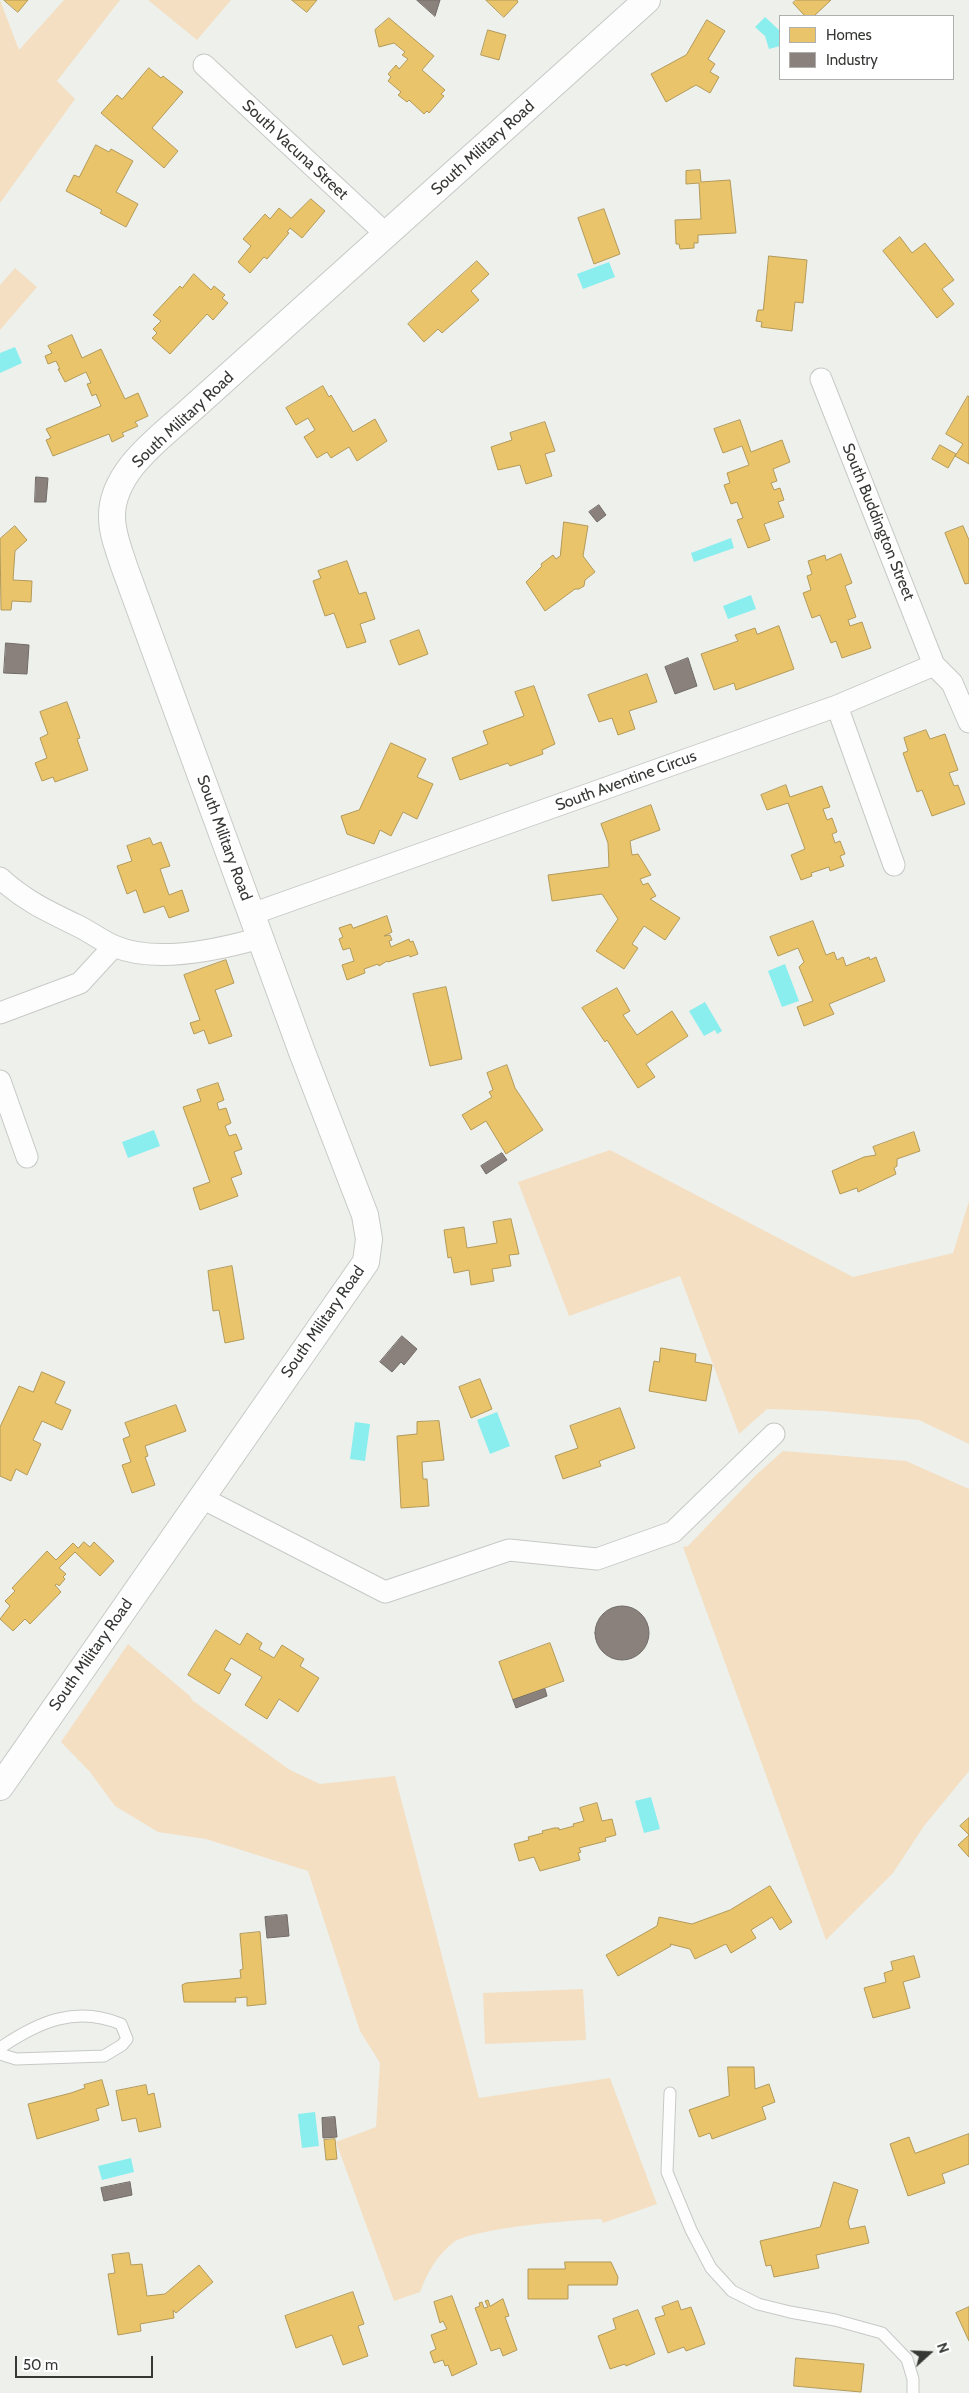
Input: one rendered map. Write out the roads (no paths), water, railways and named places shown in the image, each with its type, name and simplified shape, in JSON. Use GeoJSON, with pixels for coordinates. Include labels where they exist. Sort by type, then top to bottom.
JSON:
{"type":"FeatureCollection","features":[{"type":"Feature","properties":{"kind":"street","name":"South Military Road"},"geometry":{"type":"LineString","coordinates":[[0,1786],[200,1497],[366,1262],[369,1250],[365,1215],[256,926],[124,566],[112,528],[113,506],[126,475],[150,448],[647,0]]}},
{"type":"Feature","properties":{"kind":"street","name":"South Vacuna Street"},"geometry":{"type":"LineString","coordinates":[[204,65],[387,235]]}},
{"type":"Feature","properties":{"kind":"street","name":"South Buddington Street"},"geometry":{"type":"LineString","coordinates":[[821,378],[934,665]]}},
{"type":"Feature","properties":{"kind":"street","name":"South Aventine Circus"},"geometry":{"type":"LineString","coordinates":[[0,878],[29,902],[114,946],[135,953],[164,955],[238,944],[256,926],[837,706],[934,665]]}},
{"type":"Feature","properties":{"kind":"street"},"geometry":{"type":"LineString","coordinates":[[934,665],[952,683],[969,722]]}},
{"type":"Feature","properties":{"kind":"street"},"geometry":{"type":"LineString","coordinates":[[837,706],[894,865]]}},
{"type":"Feature","properties":{"kind":"street"},"geometry":{"type":"LineString","coordinates":[[0,1013],[80,983],[114,946]]}},
{"type":"Feature","properties":{"kind":"street"},"geometry":{"type":"LineString","coordinates":[[0,1081],[27,1157]]}},
{"type":"Feature","properties":{"kind":"street"},"geometry":{"type":"LineString","coordinates":[[200,1497],[385,1592],[509,1550],[598,1559],[673,1532],[774,1434]]}},
{"type":"Feature","properties":{"kind":"lane"},"geometry":{"type":"LineString","coordinates":[[0,2048],[16,2037],[56,2018],[102,2016],[121,2024],[127,2039],[122,2046],[104,2056],[16,2059],[0,2054]]}},
{"type":"Feature","properties":{"kind":"lane"},"geometry":{"type":"LineString","coordinates":[[670,2093],[666,2172],[691,2230],[711,2268],[732,2291],[758,2304],[835,2320],[882,2333],[907,2359],[913,2379],[913,2393]]}},
{"type":"Feature","properties":{"kind":"water"},"geometry":{"type":"Polygon","coordinates":[[[765,17],[779,30],[779,46],[769,49],[765,36],[755,27],[765,17]]]}},
{"type":"Feature","properties":{"kind":"water"},"geometry":{"type":"Polygon","coordinates":[[[609,262],[615,277],[583,289],[577,274],[609,262]]]}},
{"type":"Feature","properties":{"kind":"water"},"geometry":{"type":"Polygon","coordinates":[[[15,347],[22,363],[0,373],[0,353],[15,347]]]}},
{"type":"Feature","properties":{"kind":"water"},"geometry":{"type":"Polygon","coordinates":[[[731,538],[734,548],[694,562],[691,553],[731,538]]]}},
{"type":"Feature","properties":{"kind":"water"},"geometry":{"type":"Polygon","coordinates":[[[751,595],[756,609],[728,619],[723,606],[751,595]]]}},
{"type":"Feature","properties":{"kind":"water"},"geometry":{"type":"Polygon","coordinates":[[[785,964],[799,1001],[782,1007],[768,971],[785,964]]]}},
{"type":"Feature","properties":{"kind":"water"},"geometry":{"type":"Polygon","coordinates":[[[705,1002],[722,1031],[717,1034],[715,1030],[704,1036],[689,1011],[705,1002]]]}},
{"type":"Feature","properties":{"kind":"water"},"geometry":{"type":"Polygon","coordinates":[[[154,1130],[160,1146],[128,1158],[122,1142],[154,1130]]]}},
{"type":"Feature","properties":{"kind":"water"},"geometry":{"type":"Polygon","coordinates":[[[497,1412],[510,1446],[490,1454],[477,1420],[497,1412]]]}},
{"type":"Feature","properties":{"kind":"water"},"geometry":{"type":"Polygon","coordinates":[[[355,1422],[370,1424],[365,1461],[350,1459],[355,1422]]]}},
{"type":"Feature","properties":{"kind":"water"},"geometry":{"type":"Polygon","coordinates":[[[651,1797],[660,1829],[644,1833],[635,1801],[651,1797]]]}},
{"type":"Feature","properties":{"kind":"water"},"geometry":{"type":"Polygon","coordinates":[[[315,2112],[319,2146],[302,2148],[298,2114],[315,2112]]]}},
{"type":"Feature","properties":{"kind":"water"},"geometry":{"type":"Polygon","coordinates":[[[131,2158],[134,2172],[102,2180],[98,2166],[131,2158]]]}}]}
